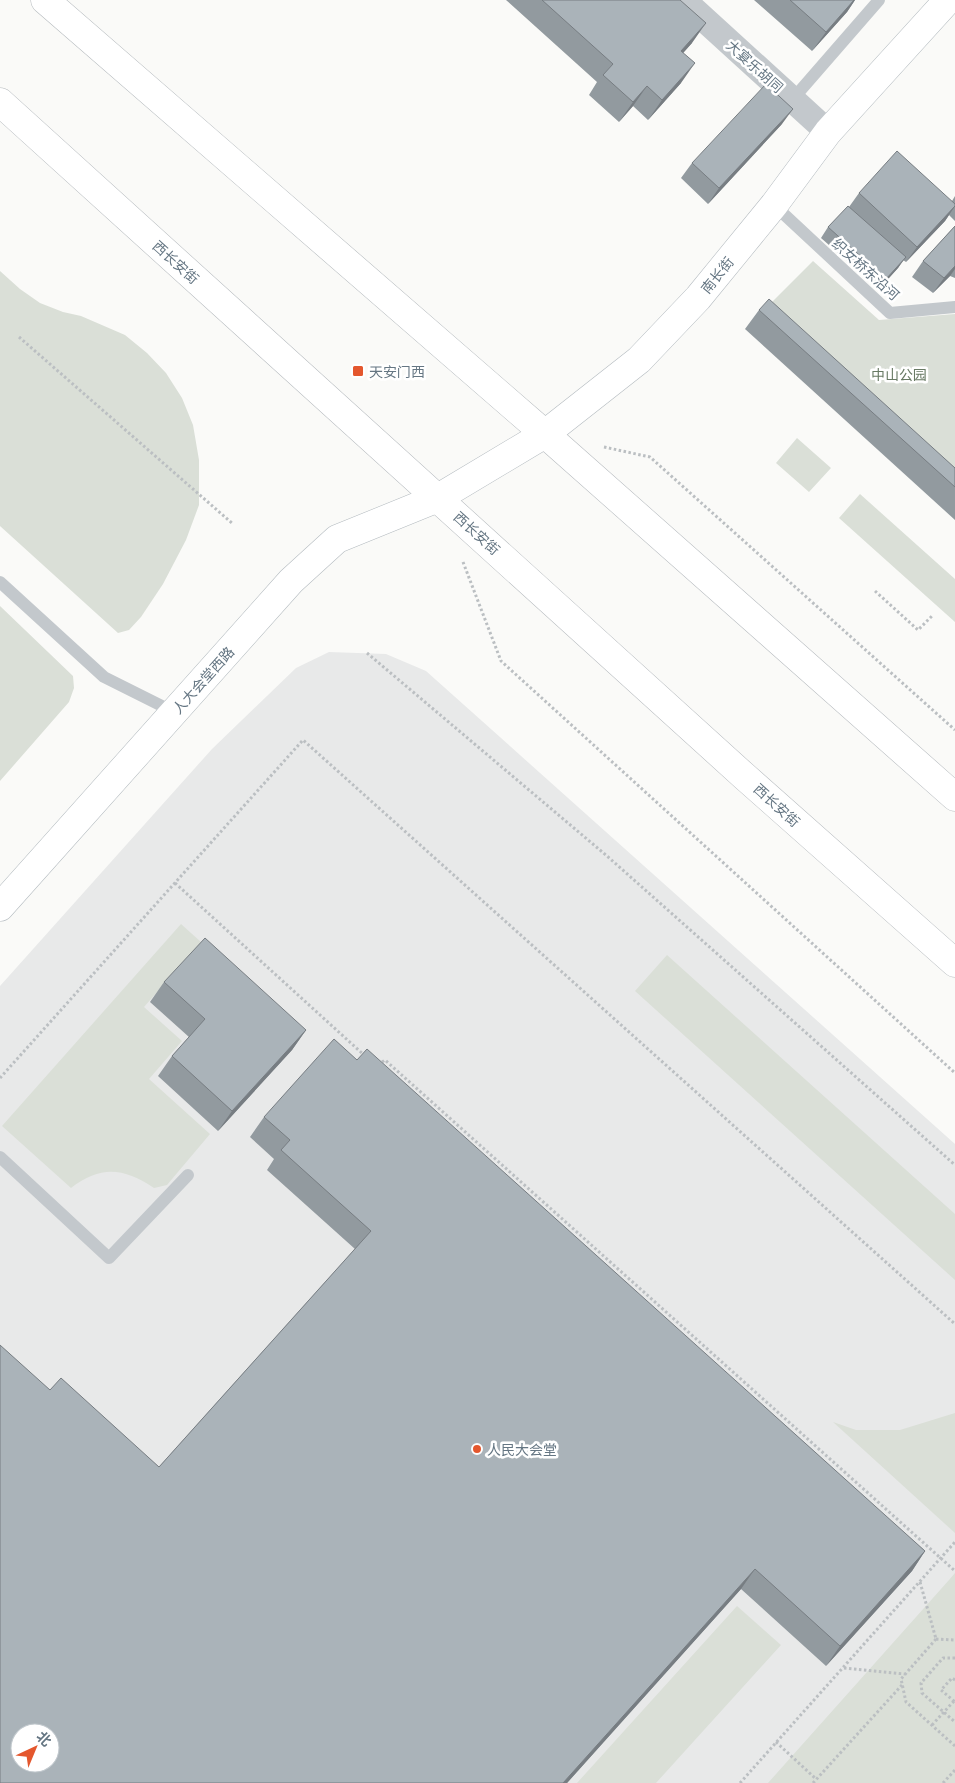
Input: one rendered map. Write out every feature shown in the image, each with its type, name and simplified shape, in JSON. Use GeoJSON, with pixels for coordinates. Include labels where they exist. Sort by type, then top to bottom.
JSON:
{"type":"FeatureCollection","features":[{"type":"Feature","properties":{"kind":"main road"},"geometry":{"type":"LineString","coordinates":[[45,0],[545,434],[955,797]]}},
{"type":"Feature","properties":{"kind":"main road","name":"南长街"},"geometry":{"type":"LineString","coordinates":[[438,498],[545,434],[639,360],[698,298],[774,205],[828,132],[948,0]]}},
{"type":"Feature","properties":{"kind":"main road","name":"西长安街"},"geometry":{"type":"LineString","coordinates":[[0,102],[744,776],[955,963]]}},
{"type":"Feature","properties":{"kind":"main road","name":"人大会堂西路"},"geometry":{"type":"LineString","coordinates":[[0,906],[291,581],[336,539],[438,498]]}},
{"type":"Feature","properties":{"kind":"street","name":"大宴乐胡同"},"geometry":{"type":"LineString","coordinates":[[683,0],[828,132]]}},
{"type":"Feature","properties":{"kind":"lane"},"geometry":{"type":"LineString","coordinates":[[792,100],[879,0]]}},
{"type":"Feature","properties":{"kind":"lane","name":"织女桥东沿河"},"geometry":{"type":"LineString","coordinates":[[774,205],[890,313],[955,307]]}},
{"type":"Feature","properties":{"kind":"lane"},"geometry":{"type":"LineString","coordinates":[[0,582],[104,677],[174,712]]}},
{"type":"Feature","properties":{"kind":"lane"},"geometry":{"type":"LineString","coordinates":[[0,1156],[109,1258],[188,1175]]}},
{"type":"Feature","properties":{"kind":"path"},"geometry":{"type":"LineString","coordinates":[[19,337],[233,524]]}},
{"type":"Feature","properties":{"kind":"path"},"geometry":{"type":"LineString","coordinates":[[602,446],[650,457],[955,730]]}},
{"type":"Feature","properties":{"kind":"path"},"geometry":{"type":"LineString","coordinates":[[463,562],[501,661],[955,1073]]}},
{"type":"Feature","properties":{"kind":"path"},"geometry":{"type":"LineString","coordinates":[[874,591],[918,630],[933,614]]}},
{"type":"Feature","properties":{"kind":"path"},"geometry":{"type":"LineString","coordinates":[[367,653],[614,862],[955,1165]]}},
{"type":"Feature","properties":{"kind":"path"},"geometry":{"type":"LineString","coordinates":[[0,1078],[304,740],[955,1324]]}},
{"type":"Feature","properties":{"kind":"path"},"geometry":{"type":"LineString","coordinates":[[175,884],[369,1060]]}},
{"type":"Feature","properties":{"kind":"path"},"geometry":{"type":"LineString","coordinates":[[377,1066],[385,1060],[955,1571]]}},
{"type":"Feature","properties":{"kind":"path"},"geometry":{"type":"LineString","coordinates":[[740,1783],[955,1542]]}},
{"type":"Feature","properties":{"kind":"path"},"geometry":{"type":"LineString","coordinates":[[920,1581],[936,1639]]}},
{"type":"Feature","properties":{"kind":"path"},"geometry":{"type":"LineString","coordinates":[[936,1639],[955,1640]]}},
{"type":"Feature","properties":{"kind":"path"},"geometry":{"type":"LineString","coordinates":[[936,1639],[901,1678],[902,1685],[906,1702],[955,1746]]}},
{"type":"Feature","properties":{"kind":"path"},"geometry":{"type":"LineString","coordinates":[[955,1658],[943,1658],[921,1683],[922,1694],[955,1722]]}},
{"type":"Feature","properties":{"kind":"path"},"geometry":{"type":"LineString","coordinates":[[843,1668],[905,1674]]}},
{"type":"Feature","properties":{"kind":"path"},"geometry":{"type":"LineString","coordinates":[[932,1725],[954,1701],[941,1690],[952,1678],[955,1680]]}},
{"type":"Feature","properties":{"kind":"path"},"geometry":{"type":"LineString","coordinates":[[813,1783],[902,1685]]}},
{"type":"Feature","properties":{"kind":"path"},"geometry":{"type":"LineString","coordinates":[[776,1742],[816,1779]]}},
{"type":"Feature","properties":{"kind":"path"},"geometry":{"type":"LineString","coordinates":[[943,1783],[955,1770]]}},
{"type":"Feature","properties":{"kind":"shaded area"},"geometry":{"type":"Polygon","coordinates":[[[329,652],[386,654],[426,671],[955,1144],[955,1783],[0,1783],[0,986],[212,749],[296,668],[329,652]]]}},
{"type":"Feature","properties":{"kind":"green space","name":"中山公园"},"geometry":{"type":"Polygon","coordinates":[[[813,261],[879,320],[955,314],[955,501],[755,319],[813,261]]]}},
{"type":"Feature","properties":{"kind":"green space"},"geometry":{"type":"Polygon","coordinates":[[[0,271],[20,289],[40,303],[63,312],[81,316],[125,335],[147,353],[166,373],[182,398],[193,425],[199,460],[199,505],[186,540],[163,584],[141,617],[129,630],[118,633],[0,526],[0,271]]]}},
{"type":"Feature","properties":{"kind":"green space"},"geometry":{"type":"Polygon","coordinates":[[[797,438],[831,468],[809,492],[776,463],[797,438]]]}},
{"type":"Feature","properties":{"kind":"green space"},"geometry":{"type":"Polygon","coordinates":[[[860,494],[955,579],[955,622],[839,518],[860,494]]]}},
{"type":"Feature","properties":{"kind":"green space"},"geometry":{"type":"Polygon","coordinates":[[[0,606],[73,676],[74,688],[69,702],[0,781],[0,606]]]}},
{"type":"Feature","properties":{"kind":"green space"},"geometry":{"type":"Polygon","coordinates":[[[181,924],[303,1034],[192,952],[144,1007],[182,1041],[149,1079],[210,1134],[167,1185],[154,1188],[133,1176],[112,1172],[92,1175],[71,1188],[2,1126],[181,924]]]}},
{"type":"Feature","properties":{"kind":"green space"},"geometry":{"type":"Polygon","coordinates":[[[667,955],[955,1214],[955,1280],[635,991],[667,955]]]}},
{"type":"Feature","properties":{"kind":"green space"},"geometry":{"type":"Polygon","coordinates":[[[955,1413],[955,1533],[833,1422],[856,1430],[900,1430],[955,1413]]]}},
{"type":"Feature","properties":{"kind":"green space"},"geometry":{"type":"Polygon","coordinates":[[[955,1573],[955,1783],[768,1783],[949,1580],[955,1573]]]}},
{"type":"Feature","properties":{"kind":"green space"},"geometry":{"type":"Polygon","coordinates":[[[737,1606],[781,1645],[656,1783],[577,1783],[737,1606]]]}},
{"type":"Feature","properties":{"kind":"building"},"geometry":{"type":"Polygon","coordinates":[[[542,0],[680,0],[706,23],[681,51],[695,63],[662,100],[647,86],[633,102],[603,75],[613,64],[542,0]]]}},
{"type":"Feature","properties":{"kind":"building"},"geometry":{"type":"Polygon","coordinates":[[[790,0],[854,0],[826,32],[790,0]]]}},
{"type":"Feature","properties":{"kind":"building"},"geometry":{"type":"Polygon","coordinates":[[[766,84],[793,109],[719,188],[692,163],[766,84]]]}},
{"type":"Feature","properties":{"kind":"building"},"geometry":{"type":"Polygon","coordinates":[[[897,151],[955,204],[917,247],[859,193],[897,151]]]}},
{"type":"Feature","properties":{"kind":"building"},"geometry":{"type":"Polygon","coordinates":[[[848,206],[906,257],[886,279],[828,227],[848,206]]]}},
{"type":"Feature","properties":{"kind":"building"},"geometry":{"type":"Polygon","coordinates":[[[955,226],[955,266],[944,278],[923,261],[955,226]]]}},
{"type":"Feature","properties":{"kind":"building"},"geometry":{"type":"Polygon","coordinates":[[[769,299],[955,468],[955,487],[759,310],[769,299]]]}},
{"type":"Feature","properties":{"kind":"building"},"geometry":{"type":"Polygon","coordinates":[[[205,938],[306,1030],[232,1111],[172,1056],[205,1019],[164,982],[205,938]]]}},
{"type":"Feature","properties":{"kind":"building","name":"人民大会堂"},"geometry":{"type":"Polygon","coordinates":[[[334,1039],[357,1060],[367,1049],[925,1551],[840,1646],[755,1569],[563,1783],[0,1783],[0,1345],[50,1390],[61,1378],[159,1467],[371,1231],[281,1150],[290,1140],[264,1117],[334,1039]]]}},
{"type":"Feature","properties":{"kind":"place","name":"天安门西"},"geometry":{"type":"Point","coordinates":[358,371]}},
{"type":"Feature","properties":{"kind":"place","name":"人民大会堂"},"geometry":{"type":"Point","coordinates":[477,1449]}}]}
